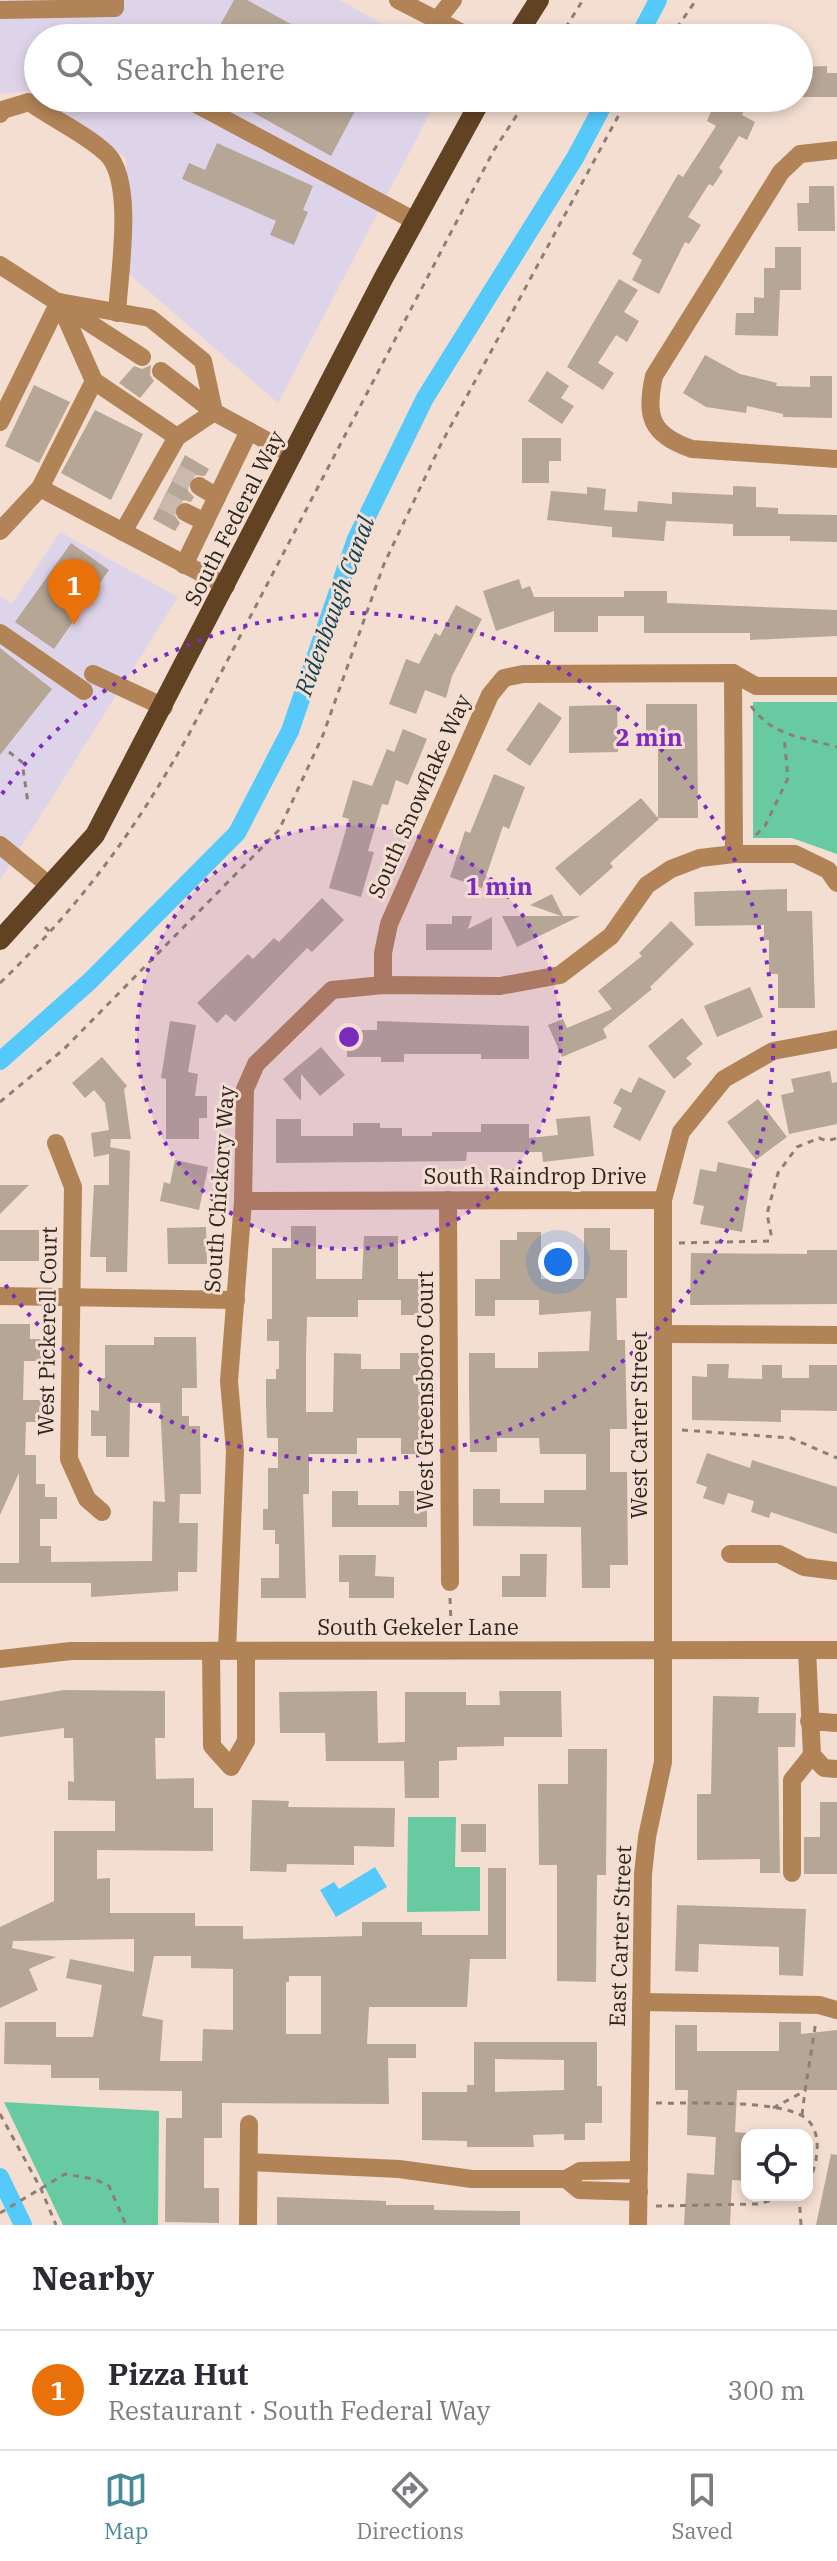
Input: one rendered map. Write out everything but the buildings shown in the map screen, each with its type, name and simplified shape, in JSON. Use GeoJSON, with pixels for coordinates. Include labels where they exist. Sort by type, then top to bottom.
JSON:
{"type":"FeatureCollection","features":[{"type":"Feature","properties":{"kind":"main road"},"geometry":{"type":"LineString","coordinates":[[524,24],[539,0]]}},
{"type":"Feature","properties":{"kind":"main road","name":"South Federal Way"},"geometry":{"type":"LineString","coordinates":[[0,940],[95,835],[474,112]]}},
{"type":"Feature","properties":{"kind":"street"},"geometry":{"type":"LineString","coordinates":[[0,10],[115,8],[115,0]]}},
{"type":"Feature","properties":{"kind":"street"},"geometry":{"type":"LineString","coordinates":[[398,0],[445,24]]}},
{"type":"Feature","properties":{"kind":"street"},"geometry":{"type":"LineString","coordinates":[[437,20],[453,0]]}},
{"type":"Feature","properties":{"kind":"street"},"geometry":{"type":"LineString","coordinates":[[0,114],[24,104]]}},
{"type":"Feature","properties":{"kind":"street"},"geometry":{"type":"LineString","coordinates":[[44,112],[108,155],[119,175],[122,211],[117,313]]}},
{"type":"Feature","properties":{"kind":"street"},"geometry":{"type":"LineString","coordinates":[[211,112],[415,221]]}},
{"type":"Feature","properties":{"kind":"street"},"geometry":{"type":"LineString","coordinates":[[837,150],[800,154],[781,172],[654,376],[649,400],[652,424],[673,442],[692,449],[837,459]]}},
{"type":"Feature","properties":{"kind":"street"},"geometry":{"type":"LineString","coordinates":[[0,265],[142,357]]}},
{"type":"Feature","properties":{"kind":"street"},"geometry":{"type":"LineString","coordinates":[[59,302],[150,318],[203,361],[214,412]]}},
{"type":"Feature","properties":{"kind":"street"},"geometry":{"type":"LineString","coordinates":[[59,302],[94,381],[177,437]]}},
{"type":"Feature","properties":{"kind":"street"},"geometry":{"type":"LineString","coordinates":[[0,422],[59,302]]}},
{"type":"Feature","properties":{"kind":"street"},"geometry":{"type":"LineString","coordinates":[[161,371],[214,412],[293,455]]}},
{"type":"Feature","properties":{"kind":"street"},"geometry":{"type":"LineString","coordinates":[[0,531],[40,488],[94,381]]}},
{"type":"Feature","properties":{"kind":"street"},"geometry":{"type":"LineString","coordinates":[[123,532],[154,495],[169,469],[177,437],[214,412]]}},
{"type":"Feature","properties":{"kind":"street"},"geometry":{"type":"LineString","coordinates":[[184,565],[249,431]]}},
{"type":"Feature","properties":{"kind":"street"},"geometry":{"type":"LineString","coordinates":[[199,486],[217,497]]}},
{"type":"Feature","properties":{"kind":"street"},"geometry":{"type":"LineString","coordinates":[[40,488],[226,586]]}},
{"type":"Feature","properties":{"kind":"street"},"geometry":{"type":"LineString","coordinates":[[185,512],[205,522]]}},
{"type":"Feature","properties":{"kind":"street"},"geometry":{"type":"LineString","coordinates":[[0,633],[84,691]]}},
{"type":"Feature","properties":{"kind":"street"},"geometry":{"type":"LineString","coordinates":[[733,673],[734,854]]}},
{"type":"Feature","properties":{"kind":"street","name":"South Snowflake Way"},"geometry":{"type":"LineString","coordinates":[[383,985],[383,953],[389,924],[490,695],[504,678],[523,674],[733,673],[756,686],[837,686]]}},
{"type":"Feature","properties":{"kind":"street"},"geometry":{"type":"LineString","coordinates":[[93,674],[164,707]]}},
{"type":"Feature","properties":{"kind":"street"},"geometry":{"type":"LineString","coordinates":[[0,845],[50,886]]}},
{"type":"Feature","properties":{"kind":"street","name":"South Chickory Way"},"geometry":{"type":"LineString","coordinates":[[228,1651],[235,1451],[229,1381],[243,1201],[245,1089],[256,1064],[332,990],[383,985],[500,986],[560,975],[611,936],[647,885],[671,869],[700,858],[734,854],[795,854],[828,870],[837,883]]}},
{"type":"Feature","properties":{"kind":"street","name":"South Raindrop Drive"},"geometry":{"type":"LineString","coordinates":[[243,1201],[663,1200],[681,1132],[724,1079],[773,1051],[837,1039]]}},
{"type":"Feature","properties":{"kind":"street","name":"West Pickerell Court"},"geometry":{"type":"LineString","coordinates":[[56,1143],[73,1187],[69,1459],[87,1499],[102,1512]]}},
{"type":"Feature","properties":{"kind":"street","name":"West Greensboro Court"},"geometry":{"type":"LineString","coordinates":[[448,1200],[450,1582]]}},
{"type":"Feature","properties":{"kind":"street","name":"West Carter Street"},"geometry":{"type":"LineString","coordinates":[[663,1200],[664,1651]]}},
{"type":"Feature","properties":{"kind":"street"},"geometry":{"type":"LineString","coordinates":[[0,1296],[236,1300]]}},
{"type":"Feature","properties":{"kind":"street"},"geometry":{"type":"LineString","coordinates":[[663,1334],[837,1335]]}},
{"type":"Feature","properties":{"kind":"street"},"geometry":{"type":"LineString","coordinates":[[730,1554],[779,1554],[804,1567],[837,1571]]}},
{"type":"Feature","properties":{"kind":"street"},"geometry":{"type":"LineString","coordinates":[[807,1650],[812,1755],[824,1768],[837,1769]]}},
{"type":"Feature","properties":{"kind":"street","name":"South Gekeler Lane"},"geometry":{"type":"LineString","coordinates":[[0,1659],[71,1651],[837,1650]]}},
{"type":"Feature","properties":{"kind":"street"},"geometry":{"type":"LineString","coordinates":[[228,1651],[246,1741],[231,1767],[212,1746],[228,1651]]}},
{"type":"Feature","properties":{"kind":"street","name":"East Carter Street"},"geometry":{"type":"LineString","coordinates":[[638,2225],[645,2199],[639,2170],[643,1874],[663,1762],[664,1651]]}},
{"type":"Feature","properties":{"kind":"street"},"geometry":{"type":"LineString","coordinates":[[809,1721],[837,1723]]}},
{"type":"Feature","properties":{"kind":"street"},"geometry":{"type":"LineString","coordinates":[[792,1873],[792,1780],[812,1755]]}},
{"type":"Feature","properties":{"kind":"street"},"geometry":{"type":"LineString","coordinates":[[641,2002],[828,2008]]}},
{"type":"Feature","properties":{"kind":"street"},"geometry":{"type":"LineString","coordinates":[[248,2225],[249,2124]]}},
{"type":"Feature","properties":{"kind":"street"},"geometry":{"type":"LineString","coordinates":[[249,2162],[399,2169],[472,2179],[566,2179],[580,2171],[639,2170]]}},
{"type":"Feature","properties":{"kind":"street"},"geometry":{"type":"LineString","coordinates":[[566,2179],[579,2190],[645,2199]]}},
{"type":"Feature","properties":{"kind":"path"},"geometry":{"type":"LineString","coordinates":[[568,24],[583,0]]}},
{"type":"Feature","properties":{"kind":"path"},"geometry":{"type":"LineString","coordinates":[[680,24],[696,0]]}},
{"type":"Feature","properties":{"kind":"path"},"geometry":{"type":"LineString","coordinates":[[0,983],[85,895],[143,816],[494,150],[519,112]]}},
{"type":"Feature","properties":{"kind":"path"},"geometry":{"type":"LineString","coordinates":[[0,1102],[64,1049],[279,830],[323,735],[384,564],[435,457],[620,112]]}},
{"type":"Feature","properties":{"kind":"path"},"geometry":{"type":"LineString","coordinates":[[751,706],[761,720],[784,736],[837,747]]}},
{"type":"Feature","properties":{"kind":"path"},"geometry":{"type":"LineString","coordinates":[[756,835],[765,826],[788,778],[784,736]]}},
{"type":"Feature","properties":{"kind":"path"},"geometry":{"type":"LineString","coordinates":[[9,752],[22,762],[28,803]]}},
{"type":"Feature","properties":{"kind":"path"},"geometry":{"type":"LineString","coordinates":[[45,927],[51,933]]}},
{"type":"Feature","properties":{"kind":"path"},"geometry":{"type":"LineString","coordinates":[[679,1243],[769,1241],[771,1234],[767,1214],[784,1163],[797,1147],[819,1138],[827,1141],[837,1138]]}},
{"type":"Feature","properties":{"kind":"path"},"geometry":{"type":"LineString","coordinates":[[682,1430],[791,1438],[837,1458]]}},
{"type":"Feature","properties":{"kind":"path"},"geometry":{"type":"LineString","coordinates":[[450,1582],[451,1625]]}},
{"type":"Feature","properties":{"kind":"path"},"geometry":{"type":"LineString","coordinates":[[802,2115],[805,2091],[828,2008]]}},
{"type":"Feature","properties":{"kind":"path"},"geometry":{"type":"LineString","coordinates":[[772,2108],[805,2091]]}},
{"type":"Feature","properties":{"kind":"path"},"geometry":{"type":"LineString","coordinates":[[656,2103],[772,2108],[802,2115],[814,2129],[817,2150],[813,2173]]}},
{"type":"Feature","properties":{"kind":"path"},"geometry":{"type":"LineString","coordinates":[[0,2114],[41,2189],[56,2225]]}},
{"type":"Feature","properties":{"kind":"path"},"geometry":{"type":"LineString","coordinates":[[0,2213],[65,2174],[94,2179],[109,2186],[126,2225]]}},
{"type":"Feature","properties":{"kind":"path"},"geometry":{"type":"LineString","coordinates":[[645,2199],[757,2204],[768,2201]]}},
{"type":"Feature","properties":{"kind":"path"},"geometry":{"type":"LineString","coordinates":[[799,2201],[801,2225]]}},
{"type":"Feature","properties":{"kind":"shaded area"},"geometry":{"type":"Polygon","coordinates":[[[0,0],[340,0],[382,24],[24,24],[24,91],[0,94],[0,0]]]}},
{"type":"Feature","properties":{"kind":"shaded area"},"geometry":{"type":"Polygon","coordinates":[[[59,112],[431,112],[278,403],[129,274],[126,158],[59,112]]]}},
{"type":"Feature","properties":{"kind":"shaded area"},"geometry":{"type":"Polygon","coordinates":[[[60,532],[178,597],[0,880],[0,596],[12,604],[60,532]]]}},
{"type":"Feature","properties":{"kind":"green space"},"geometry":{"type":"Polygon","coordinates":[[[753,702],[837,702],[837,854],[792,838],[753,838],[753,702]]]}},
{"type":"Feature","properties":{"kind":"green space"},"geometry":{"type":"Polygon","coordinates":[[[408,1817],[456,1817],[455,1867],[480,1867],[480,1911],[407,1912],[408,1817]]]}},
{"type":"Feature","properties":{"kind":"green space"},"geometry":{"type":"Polygon","coordinates":[[[4,2102],[159,2111],[158,2225],[63,2225],[4,2102]]]}},
{"type":"Feature","properties":{"kind":"water"},"geometry":{"type":"Polygon","coordinates":[[[375,1867],[387,1887],[336,1917],[320,1890],[334,1882],[339,1889],[375,1867]]]}},
{"type":"Feature","properties":{"kind":"waterway","name":"Ridenbaugh Canal"},"geometry":{"type":"LineString","coordinates":[[645,24],[658,0]]}},
{"type":"Feature","properties":{"kind":"waterway","name":"Ridenbaugh Canal"},"geometry":{"type":"LineString","coordinates":[[0,1061],[90,981],[237,833],[290,731],[356,539],[425,398],[575,158],[600,112]]}},
{"type":"Feature","properties":{"kind":"waterway","name":"Ridenbaugh Canal"},"geometry":{"type":"LineString","coordinates":[[0,2177],[23,2225]]}},
{"type":"Feature","properties":{"kind":"tunnel"},"geometry":{"type":"LineString","coordinates":[[176,473],[199,486]]}},
{"type":"Feature","properties":{"kind":"tunnel"},"geometry":{"type":"LineString","coordinates":[[163,500],[185,512]]}},
{"type":"Feature","properties":{"kind":"place","name":"Pizza Hut"},"geometry":{"type":"Point","coordinates":[74,625]}}]}
